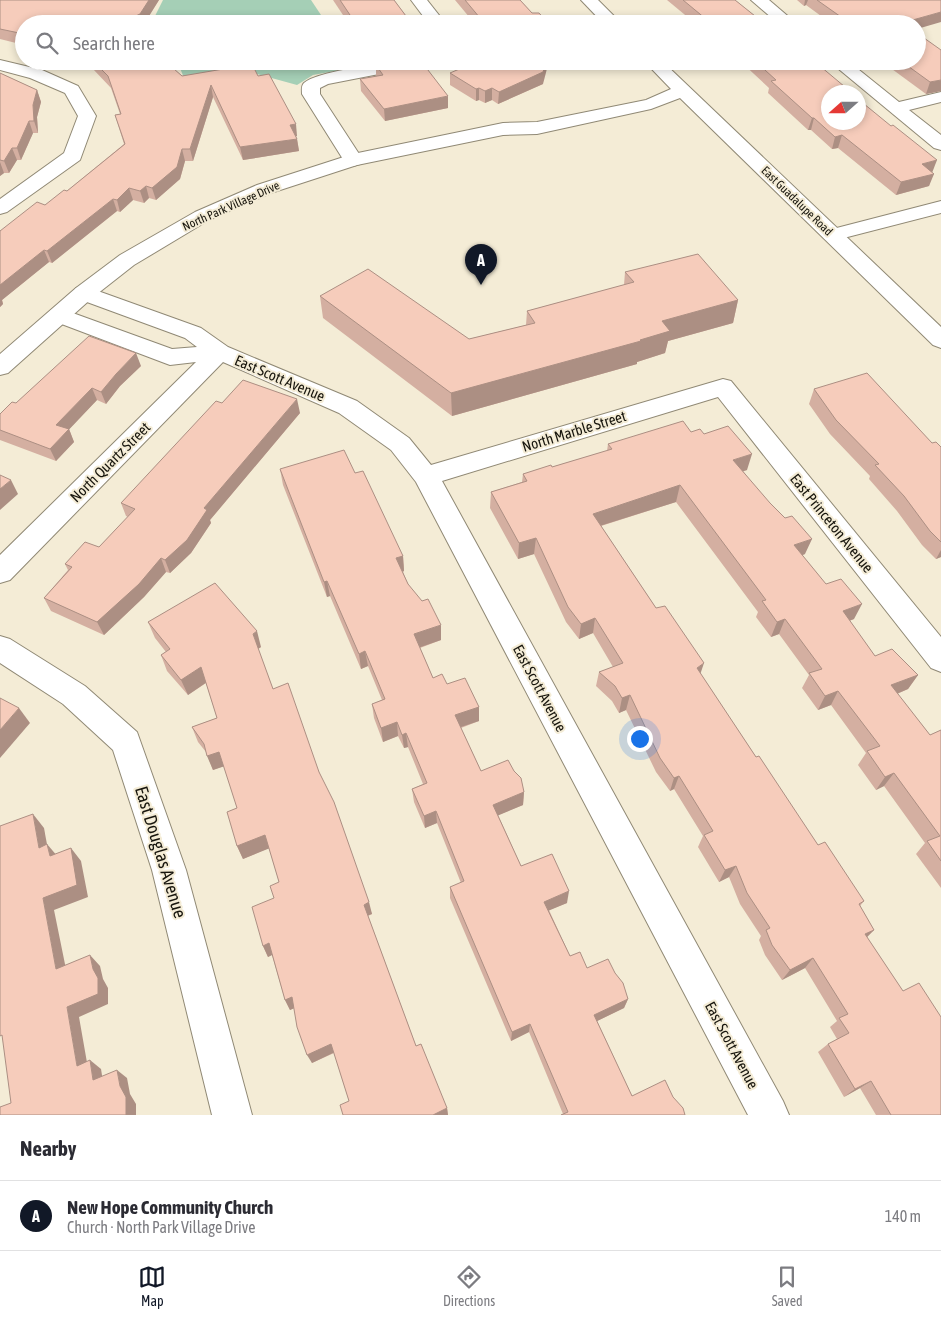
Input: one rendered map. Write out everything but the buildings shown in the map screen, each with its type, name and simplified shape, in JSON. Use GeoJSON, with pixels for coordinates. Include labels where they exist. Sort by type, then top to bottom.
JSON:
{"type":"FeatureCollection","features":[{"type":"Feature","properties":{"kind":"street"},"geometry":{"type":"LineString","coordinates":[[419,0],[431,15]]}},
{"type":"Feature","properties":{"kind":"street"},"geometry":{"type":"LineString","coordinates":[[589,0],[605,15]]}},
{"type":"Feature","properties":{"kind":"street"},"geometry":{"type":"LineString","coordinates":[[759,0],[778,15]]}},
{"type":"Feature","properties":{"kind":"street"},"geometry":{"type":"LineString","coordinates":[[0,65],[15,69]]}},
{"type":"Feature","properties":{"kind":"street"},"geometry":{"type":"LineString","coordinates":[[0,208],[73,156],[87,116],[72,90],[36,74],[20,70]]}},
{"type":"Feature","properties":{"kind":"street"},"geometry":{"type":"LineString","coordinates":[[353,160],[311,94],[311,86],[323,80],[374,70]]}},
{"type":"Feature","properties":{"kind":"street","name":"East Guadalupe Road"},"geometry":{"type":"LineString","coordinates":[[661,70],[941,340]]}},
{"type":"Feature","properties":{"kind":"street"},"geometry":{"type":"LineString","coordinates":[[848,70],[941,144]]}},
{"type":"Feature","properties":{"kind":"street","name":"North Park Village Drive"},"geometry":{"type":"LineString","coordinates":[[0,367],[84,293],[128,260],[202,216],[264,189],[353,160],[503,128],[537,128],[651,104],[683,91]]}},
{"type":"Feature","properties":{"kind":"street"},"geometry":{"type":"LineString","coordinates":[[895,108],[941,97]]}},
{"type":"Feature","properties":{"kind":"street"},"geometry":{"type":"LineString","coordinates":[[832,235],[941,207]]}},
{"type":"Feature","properties":{"kind":"street","name":"East Scott Avenue"},"geometry":{"type":"LineString","coordinates":[[84,293],[193,333],[220,352],[348,407],[400,444],[426,476],[769,1115]]}},
{"type":"Feature","properties":{"kind":"street","name":"East Scott Avenue"},"geometry":{"type":"LineString","coordinates":[[59,315],[170,357],[220,352]]}},
{"type":"Feature","properties":{"kind":"street","name":"North Quartz Street"},"geometry":{"type":"LineString","coordinates":[[0,572],[220,352]]}},
{"type":"Feature","properties":{"kind":"street","name":"North Marble Street"},"geometry":{"type":"LineString","coordinates":[[426,476],[723,387]]}},
{"type":"Feature","properties":{"kind":"street","name":"East Princeton Avenue"},"geometry":{"type":"LineString","coordinates":[[723,387],[941,659]]}},
{"type":"Feature","properties":{"kind":"street","name":"East Douglas Avenue"},"geometry":{"type":"LineString","coordinates":[[0,648],[74,695],[126,742],[170,870],[232,1115]]}},
{"type":"Feature","properties":{"kind":"green space"},"geometry":{"type":"Polygon","coordinates":[[[163,0],[311,0],[321,15],[156,15],[163,0]]]}},
{"type":"Feature","properties":{"kind":"green space"},"geometry":{"type":"Polygon","coordinates":[[[181,70],[340,70],[313,75],[297,85],[257,74],[187,85],[181,70]]]}},
{"type":"Feature","properties":{"kind":"place","name":"New Hope Community Church"},"geometry":{"type":"Point","coordinates":[481,285]}}]}
